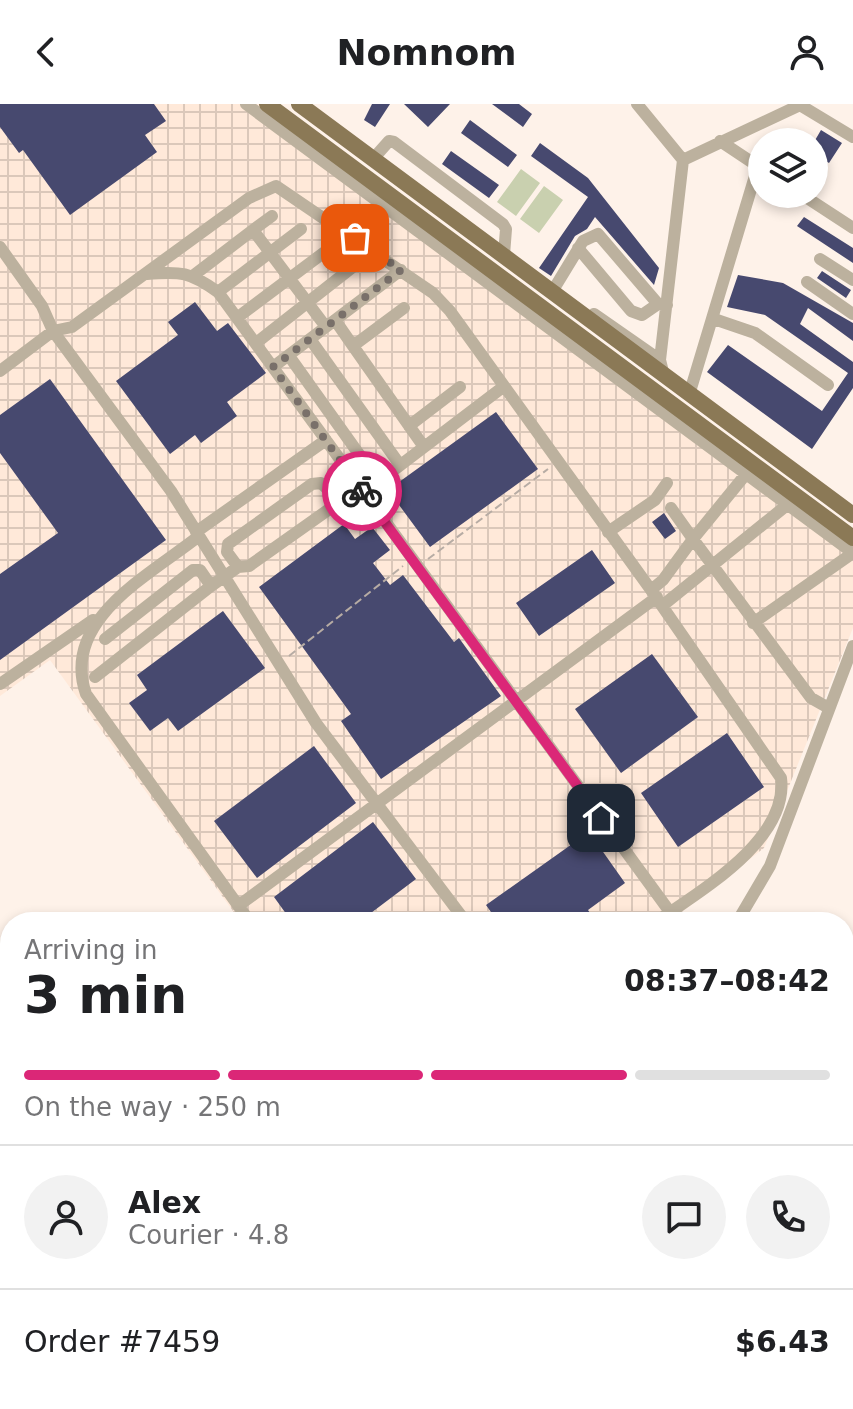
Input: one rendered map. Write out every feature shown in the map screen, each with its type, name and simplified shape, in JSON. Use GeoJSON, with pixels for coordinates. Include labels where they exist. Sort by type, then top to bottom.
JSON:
{"type":"FeatureCollection","features":[{"type":"Feature","properties":{"kind":"main road"},"geometry":{"type":"LineString","coordinates":[[267,104],[853,538]]}},
{"type":"Feature","properties":{"kind":"main road"},"geometry":{"type":"LineString","coordinates":[[299,104],[662,368],[689,395],[853,515]]}},
{"type":"Feature","properties":{"kind":"street"},"geometry":{"type":"LineString","coordinates":[[246,104],[853,553],[753,623]]}},
{"type":"Feature","properties":{"kind":"street"},"geometry":{"type":"LineString","coordinates":[[637,104],[683,160],[662,304],[662,368]]}},
{"type":"Feature","properties":{"kind":"street"},"geometry":{"type":"LineString","coordinates":[[683,160],[800,105],[853,137]]}},
{"type":"Feature","properties":{"kind":"street"},"geometry":{"type":"LineString","coordinates":[[373,159],[389,141],[394,142],[503,224],[506,229],[504,255]]}},
{"type":"Feature","properties":{"kind":"street"},"geometry":{"type":"LineString","coordinates":[[720,141],[748,160]]}},
{"type":"Feature","properties":{"kind":"street"},"geometry":{"type":"LineString","coordinates":[[0,371],[53,331],[72,327],[144,274],[249,198],[276,186],[401,270],[433,293],[450,311],[774,766],[782,790],[761,838],[726,872],[670,912],[218,292],[194,275],[176,271],[144,274]]}},
{"type":"Feature","properties":{"kind":"street"},"geometry":{"type":"LineString","coordinates":[[689,395],[748,207]]}},
{"type":"Feature","properties":{"kind":"street"},"geometry":{"type":"LineString","coordinates":[[822,208],[853,228]]}},
{"type":"Feature","properties":{"kind":"street"},"geometry":{"type":"LineString","coordinates":[[194,275],[272,216]]}},
{"type":"Feature","properties":{"kind":"street"},"geometry":{"type":"LineString","coordinates":[[218,292],[301,229]]}},
{"type":"Feature","properties":{"kind":"street"},"geometry":{"type":"LineString","coordinates":[[253,230],[307,302],[353,346],[424,447]]}},
{"type":"Feature","properties":{"kind":"street"},"geometry":{"type":"LineString","coordinates":[[553,289],[578,248],[592,234],[602,236],[662,304]]}},
{"type":"Feature","properties":{"kind":"street"},"geometry":{"type":"LineString","coordinates":[[0,247],[42,306],[53,331],[198,534],[316,723],[458,912]]}},
{"type":"Feature","properties":{"kind":"street"},"geometry":{"type":"LineString","coordinates":[[578,248],[631,311],[642,315],[662,304]]}},
{"type":"Feature","properties":{"kind":"street"},"geometry":{"type":"LineString","coordinates":[[238,317],[326,251]]}},
{"type":"Feature","properties":{"kind":"street"},"geometry":{"type":"LineString","coordinates":[[820,259],[853,280]]}},
{"type":"Feature","properties":{"kind":"street"},"geometry":{"type":"LineString","coordinates":[[256,343],[354,266]]}},
{"type":"Feature","properties":{"kind":"street"},"geometry":{"type":"LineString","coordinates":[[273,367],[401,270]]}},
{"type":"Feature","properties":{"kind":"street"},"geometry":{"type":"LineString","coordinates":[[807,282],[852,312]]}},
{"type":"Feature","properties":{"kind":"street"},"geometry":{"type":"LineString","coordinates":[[353,346],[404,308]]}},
{"type":"Feature","properties":{"kind":"street"},"geometry":{"type":"LineString","coordinates":[[714,319],[755,333],[828,385]]}},
{"type":"Feature","properties":{"kind":"street"},"geometry":{"type":"LineString","coordinates":[[310,339],[400,465]]}},
{"type":"Feature","properties":{"kind":"street"},"geometry":{"type":"LineString","coordinates":[[289,356],[376,478],[381,479],[503,387]]}},
{"type":"Feature","properties":{"kind":"street"},"geometry":{"type":"LineString","coordinates":[[409,426],[460,387]]}},
{"type":"Feature","properties":{"kind":"street"},"geometry":{"type":"LineString","coordinates":[[0,684],[101,614],[198,534],[326,440]]}},
{"type":"Feature","properties":{"kind":"street"},"geometry":{"type":"LineString","coordinates":[[657,598],[663,580],[746,474]]}},
{"type":"Feature","properties":{"kind":"street"},"geometry":{"type":"LineString","coordinates":[[95,677],[211,586],[238,567],[249,566],[335,505],[334,495],[321,483],[312,484],[228,544],[227,552],[238,567]]}},
{"type":"Feature","properties":{"kind":"street"},"geometry":{"type":"LineString","coordinates":[[608,532],[655,500],[667,483]]}},
{"type":"Feature","properties":{"kind":"street"},"geometry":{"type":"LineString","coordinates":[[238,906],[515,700],[657,598],[710,564],[787,505]]}},
{"type":"Feature","properties":{"kind":"street"},"geometry":{"type":"LineString","coordinates":[[671,508],[811,698],[827,707]]}},
{"type":"Feature","properties":{"kind":"street"},"geometry":{"type":"LineString","coordinates":[[105,639],[193,570],[200,570],[211,586]]}},
{"type":"Feature","properties":{"kind":"street"},"geometry":{"type":"LineString","coordinates":[[101,614],[88,633],[80,658],[80,677],[86,694],[242,912]]}},
{"type":"Feature","properties":{"kind":"street"},"geometry":{"type":"LineString","coordinates":[[743,912],[770,866],[827,707],[853,646]]}},
{"type":"Feature","properties":{"kind":"path"},"geometry":{"type":"LineString","coordinates":[[279,664],[557,463]]}},
{"type":"Feature","properties":{"kind":"shaded area"},"geometry":{"type":"Polygon","coordinates":[[[0,104],[262,104],[853,543],[853,628],[764,848],[682,912],[234,912],[50,660],[0,696],[0,104]]]}},
{"type":"Feature","properties":{"kind":"green space"},"geometry":{"type":"Polygon","coordinates":[[[521,169],[540,183],[516,216],[497,202],[521,169]]]}},
{"type":"Feature","properties":{"kind":"green space"},"geometry":{"type":"Polygon","coordinates":[[[544,186],[563,200],[539,233],[520,219],[544,186]]]}},
{"type":"Feature","properties":{"kind":"building"},"geometry":{"type":"Polygon","coordinates":[[[0,104],[154,104],[166,121],[145,135],[157,152],[70,215],[23,150],[19,153],[0,127],[0,104]]]}},
{"type":"Feature","properties":{"kind":"building"},"geometry":{"type":"Polygon","coordinates":[[[372,104],[390,104],[375,127],[364,120],[372,104]]]}},
{"type":"Feature","properties":{"kind":"building"},"geometry":{"type":"Polygon","coordinates":[[[404,104],[450,104],[428,127],[404,104]]]}},
{"type":"Feature","properties":{"kind":"building"},"geometry":{"type":"Polygon","coordinates":[[[492,104],[519,104],[532,114],[523,127],[492,104]]]}},
{"type":"Feature","properties":{"kind":"building"},"geometry":{"type":"Polygon","coordinates":[[[470,120],[517,155],[508,167],[461,133],[470,120]]]}},
{"type":"Feature","properties":{"kind":"building"},"geometry":{"type":"Polygon","coordinates":[[[828,134],[842,143],[828,162],[828,134]]]}},
{"type":"Feature","properties":{"kind":"building"},"geometry":{"type":"Polygon","coordinates":[[[540,143],[588,178],[659,268],[654,285],[595,217],[587,229],[575,236],[551,276],[539,268],[588,197],[531,156],[540,143]]]}},
{"type":"Feature","properties":{"kind":"building"},"geometry":{"type":"Polygon","coordinates":[[[451,151],[499,185],[489,198],[442,164],[451,151]]]}},
{"type":"Feature","properties":{"kind":"building"},"geometry":{"type":"Polygon","coordinates":[[[804,217],[853,248],[853,263],[797,226],[804,217]]]}},
{"type":"Feature","properties":{"kind":"building"},"geometry":{"type":"Polygon","coordinates":[[[822,271],[851,290],[846,298],[817,278],[822,271]]]}},
{"type":"Feature","properties":{"kind":"building"},"geometry":{"type":"Polygon","coordinates":[[[738,275],[783,283],[853,323],[853,341],[808,308],[800,324],[853,362],[853,388],[812,449],[707,372],[728,345],[822,411],[848,373],[765,315],[727,307],[738,275]]]}},
{"type":"Feature","properties":{"kind":"building"},"geometry":{"type":"Polygon","coordinates":[[[195,302],[217,331],[228,323],[266,373],[227,402],[237,416],[201,443],[195,435],[170,454],[116,381],[178,335],[168,322],[195,302]]]}},
{"type":"Feature","properties":{"kind":"building"},"geometry":{"type":"Polygon","coordinates":[[[50,379],[166,540],[0,660],[0,574],[58,533],[0,453],[0,415],[50,379]]]}},
{"type":"Feature","properties":{"kind":"building"},"geometry":{"type":"Polygon","coordinates":[[[496,412],[538,469],[430,547],[388,490],[496,412]]]}},
{"type":"Feature","properties":{"kind":"building"},"geometry":{"type":"Polygon","coordinates":[[[664,513],[676,531],[665,539],[652,522],[664,513]]]}},
{"type":"Feature","properties":{"kind":"building"},"geometry":{"type":"Polygon","coordinates":[[[344,524],[355,539],[372,527],[390,550],[373,563],[390,585],[403,575],[454,642],[459,638],[501,696],[381,779],[341,721],[351,714],[259,587],[344,524]]]}},
{"type":"Feature","properties":{"kind":"building"},"geometry":{"type":"Polygon","coordinates":[[[592,550],[615,583],[539,636],[516,603],[592,550]]]}},
{"type":"Feature","properties":{"kind":"building"},"geometry":{"type":"Polygon","coordinates":[[[223,611],[265,668],[178,731],[168,718],[150,731],[129,703],[147,690],[137,675],[223,611]]]}},
{"type":"Feature","properties":{"kind":"building"},"geometry":{"type":"Polygon","coordinates":[[[652,654],[698,717],[621,773],[575,709],[652,654]]]}},
{"type":"Feature","properties":{"kind":"building"},"geometry":{"type":"Polygon","coordinates":[[[727,733],[764,787],[678,847],[641,793],[727,733]]]}},
{"type":"Feature","properties":{"kind":"building"},"geometry":{"type":"Polygon","coordinates":[[[314,746],[356,803],[257,878],[214,821],[314,746]]]}},
{"type":"Feature","properties":{"kind":"building"},"geometry":{"type":"Polygon","coordinates":[[[373,822],[416,879],[372,912],[285,912],[274,897],[373,822]]]}},
{"type":"Feature","properties":{"kind":"building"},"geometry":{"type":"Polygon","coordinates":[[[589,832],[625,883],[589,912],[491,912],[486,905],[589,832]]]}},
{"type":"Feature","properties":{"kind":"way so far"},"geometry":{"type":"LineString","coordinates":[[355,238],[401,270],[273,367],[362,491]]}},
{"type":"Feature","properties":{"kind":"route"},"geometry":{"type":"LineString","coordinates":[[362,491],[601,818]]}}]}
